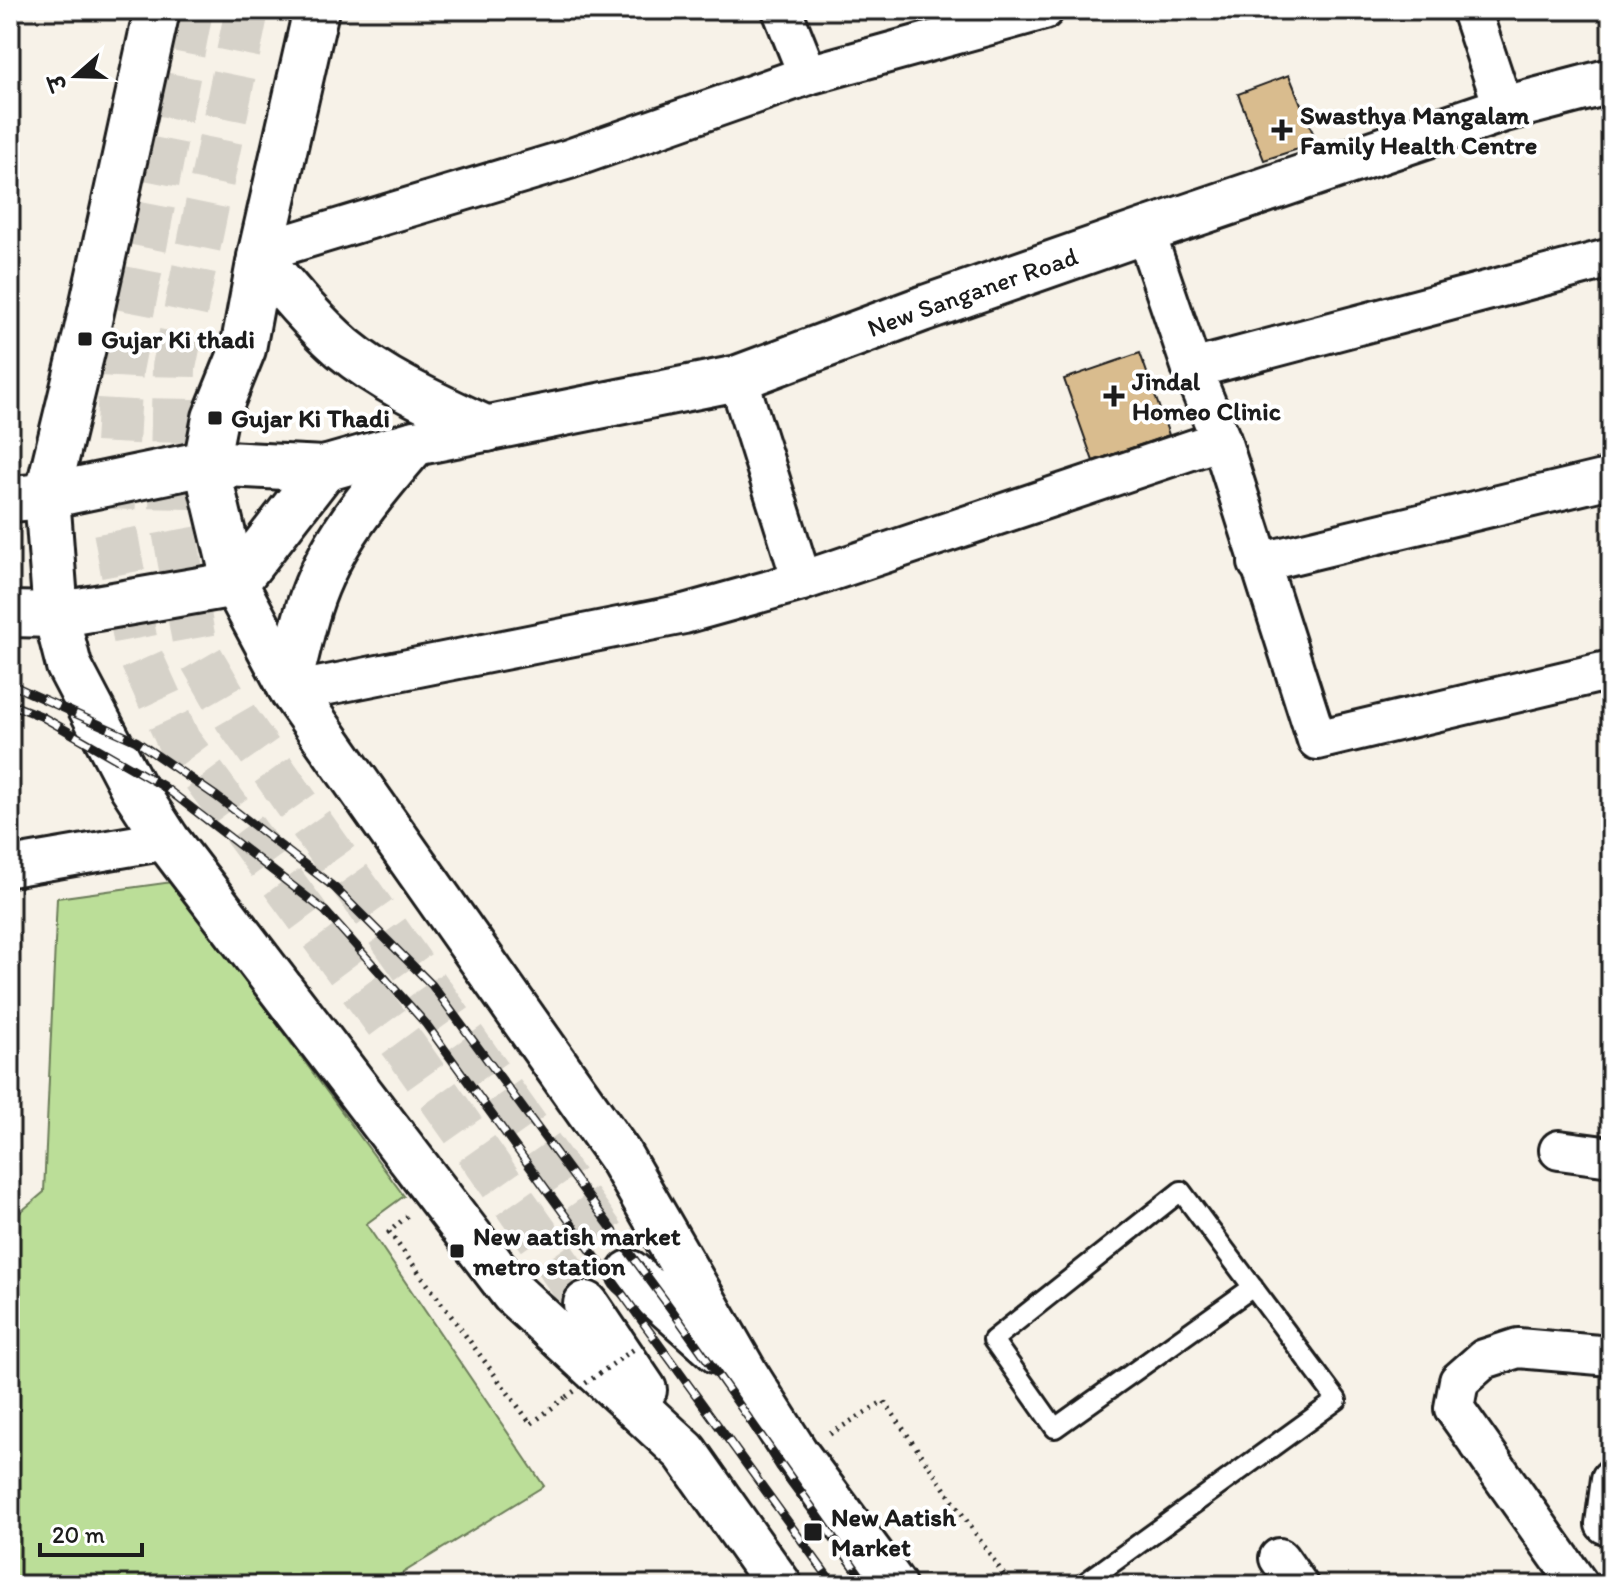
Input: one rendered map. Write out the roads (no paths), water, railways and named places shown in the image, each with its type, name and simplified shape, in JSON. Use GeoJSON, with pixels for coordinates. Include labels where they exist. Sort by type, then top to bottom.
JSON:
{"type":"FeatureCollection","features":[{"type":"Feature","properties":{"kind":"main road"},"geometry":{"type":"LineString","coordinates":[[157,10],[85,339],[28,497],[69,666],[132,786],[167,840],[513,1293],[685,1452]]}},
{"type":"Feature","properties":{"kind":"main road"},"geometry":{"type":"LineString","coordinates":[[323,12],[261,255],[243,349],[215,418],[206,463],[235,584],[291,689],[620,1156],[746,1375],[796,1454],[893,1585]]}},
{"type":"Feature","properties":{"kind":"main road","name":"New Sanganer Road"},"geometry":{"type":"LineString","coordinates":[[28,497],[206,463],[324,469],[415,443],[738,378],[1145,231],[1504,109],[1611,81]]}},
{"type":"Feature","properties":{"kind":"main road"},"geometry":{"type":"LineString","coordinates":[[261,255],[298,304],[345,349],[413,394],[487,429]]}},
{"type":"Feature","properties":{"kind":"main road"},"geometry":{"type":"LineString","coordinates":[[291,689],[309,605],[336,547],[366,501],[415,443]]}},
{"type":"Feature","properties":{"kind":"main road"},"geometry":{"type":"LineString","coordinates":[[10,614],[56,615],[235,584],[324,469]]}},
{"type":"Feature","properties":{"kind":"main road"},"geometry":{"type":"LineString","coordinates":[[630,1273],[746,1375]]}},
{"type":"Feature","properties":{"kind":"main road"},"geometry":{"type":"LineString","coordinates":[[586,1304],[779,1585]]}},
{"type":"Feature","properties":{"kind":"street"},"geometry":{"type":"LineString","coordinates":[[782,10],[808,75]]}},
{"type":"Feature","properties":{"kind":"street"},"geometry":{"type":"LineString","coordinates":[[261,255],[569,159],[808,75],[1044,10]]}},
{"type":"Feature","properties":{"kind":"street"},"geometry":{"type":"LineString","coordinates":[[1471,10],[1504,109]]}},
{"type":"Feature","properties":{"kind":"street"},"geometry":{"type":"LineString","coordinates":[[1145,231],[1192,369],[1221,440],[1317,740],[1611,670]]}},
{"type":"Feature","properties":{"kind":"street"},"geometry":{"type":"LineString","coordinates":[[1192,369],[1611,258]]}},
{"type":"Feature","properties":{"kind":"street"},"geometry":{"type":"LineString","coordinates":[[738,378],[802,581]]}},
{"type":"Feature","properties":{"kind":"street"},"geometry":{"type":"LineString","coordinates":[[291,689],[684,614],[802,581],[1221,440]]}},
{"type":"Feature","properties":{"kind":"street"},"geometry":{"type":"LineString","coordinates":[[1258,563],[1611,478]]}},
{"type":"Feature","properties":{"kind":"street"},"geometry":{"type":"LineString","coordinates":[[10,867],[167,840]]}},
{"type":"Feature","properties":{"kind":"street"},"geometry":{"type":"LineString","coordinates":[[1559,1150],[1611,1157]]}},
{"type":"Feature","properties":{"kind":"street"},"geometry":{"type":"LineString","coordinates":[[1579,1585],[1454,1408],[1459,1381],[1484,1359],[1518,1348],[1611,1356]]}},
{"type":"Feature","properties":{"kind":"street"},"geometry":{"type":"LineString","coordinates":[[1605,1524],[1611,1479]]}},
{"type":"Feature","properties":{"kind":"lane"},"geometry":{"type":"LineString","coordinates":[[1082,1585],[1337,1400],[1253,1287],[1181,1191],[993,1340],[1055,1428],[1253,1287]]}},
{"type":"Feature","properties":{"kind":"tunnel"},"geometry":{"type":"LineString","coordinates":[[191,10],[121,370],[113,519],[137,649],[179,742],[404,1046],[586,1304]]}},
{"type":"Feature","properties":{"kind":"tunnel"},"geometry":{"type":"LineString","coordinates":[[247,10],[174,367],[171,513],[195,647],[236,718],[630,1273]]}},
{"type":"Feature","properties":{"kind":"railway"},"geometry":{"type":"LineString","coordinates":[[10,684],[136,741],[216,796],[335,888],[432,985],[674,1313],[867,1585]]}},
{"type":"Feature","properties":{"kind":"railway"},"geometry":{"type":"LineString","coordinates":[[10,704],[41,716],[163,786],[325,911],[426,1024],[834,1585]]}},
{"type":"Feature","properties":{"kind":"place","name":"Swasthya Mangalam Family Health Centre"},"geometry":{"type":"Point","coordinates":[1282,130]}},
{"type":"Feature","properties":{"kind":"place","name":"Gujar Ki thadi"},"geometry":{"type":"Point","coordinates":[85,339]}},
{"type":"Feature","properties":{"kind":"place","name":"Jindal Homeo Clinic"},"geometry":{"type":"Point","coordinates":[1114,396]}},
{"type":"Feature","properties":{"kind":"place","name":"Gujar Ki Thadi"},"geometry":{"type":"Point","coordinates":[215,418]}},
{"type":"Feature","properties":{"kind":"place","name":"New aatish market metro station"},"geometry":{"type":"Point","coordinates":[457,1251]}},
{"type":"Feature","properties":{"kind":"place","name":"New Aatish Market"},"geometry":{"type":"Point","coordinates":[813,1532]}}]}
